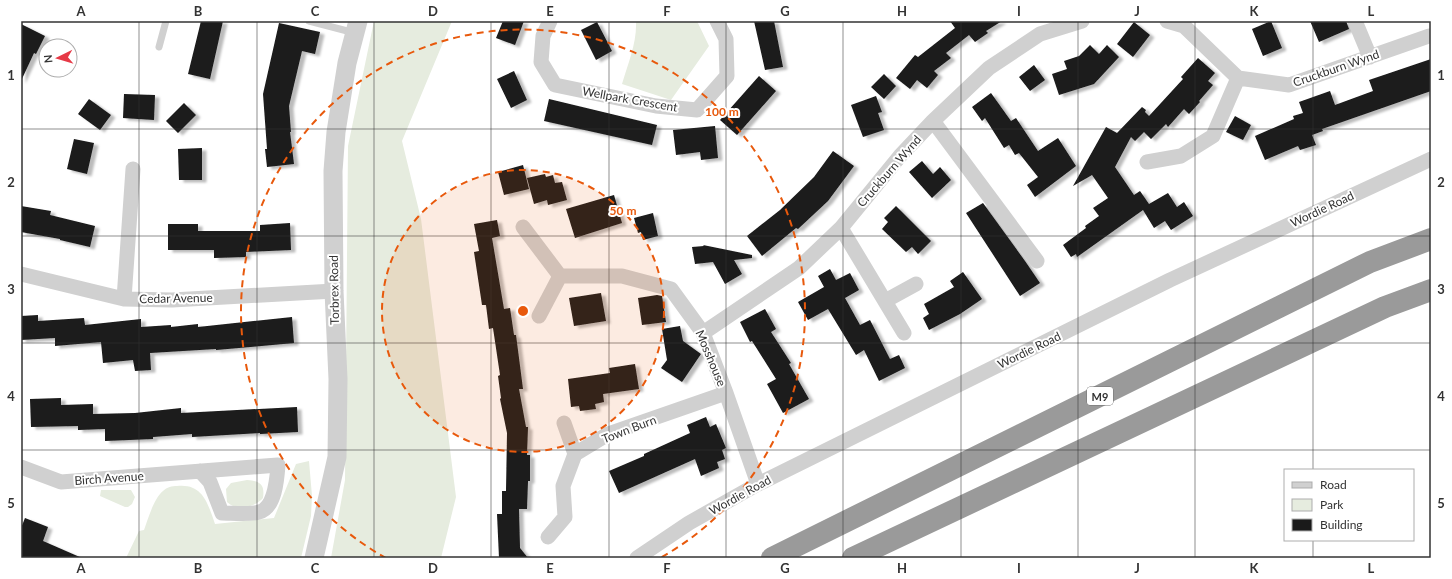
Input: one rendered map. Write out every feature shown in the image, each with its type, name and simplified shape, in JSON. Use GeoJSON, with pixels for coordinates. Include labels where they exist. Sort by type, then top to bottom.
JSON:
{"type":"FeatureCollection","features":[{"type":"Feature","properties":{"kind":"highway","name":"M9"},"geometry":{"type":"LineString","coordinates":[[772,558],[1370,262],[1431,239]]}},
{"type":"Feature","properties":{"kind":"highway"},"geometry":{"type":"LineString","coordinates":[[854,558],[1385,307],[1431,290]]}},
{"type":"Feature","properties":{"kind":"street","name":"Wellpark Crescent"},"geometry":{"type":"LineString","coordinates":[[550,21],[543,36],[540,62],[555,85],[656,106],[697,110],[727,76],[726,39],[716,21]]}},
{"type":"Feature","properties":{"kind":"street","name":"Cruckburn Wynd"},"geometry":{"type":"LineString","coordinates":[[703,333],[799,268],[841,228],[900,156],[933,121],[989,68],[1040,34],[1082,21]]}},
{"type":"Feature","properties":{"kind":"street"},"geometry":{"type":"LineString","coordinates":[[1147,162],[1181,156],[1213,136],[1238,78],[1184,26],[1167,21]]}},
{"type":"Feature","properties":{"kind":"street"},"geometry":{"type":"LineString","coordinates":[[1355,21],[1370,57]]}},
{"type":"Feature","properties":{"kind":"street","name":"Torbrex Road"},"geometry":{"type":"LineString","coordinates":[[314,558],[337,457],[338,379],[334,291],[333,171],[336,132],[347,63],[357,27]]}},
{"type":"Feature","properties":{"kind":"street","name":"Cruckburn Wynd"},"geometry":{"type":"LineString","coordinates":[[1238,78],[1289,85],[1429,36]]}},
{"type":"Feature","properties":{"kind":"street"},"geometry":{"type":"LineString","coordinates":[[933,121],[1037,261]]}},
{"type":"Feature","properties":{"kind":"street","name":"Wordie Road"},"geometry":{"type":"LineString","coordinates":[[637,558],[689,523],[758,484],[1170,280],[1431,158]]}},
{"type":"Feature","properties":{"kind":"street"},"geometry":{"type":"LineString","coordinates":[[124,299],[133,169]]}},
{"type":"Feature","properties":{"kind":"street"},"geometry":{"type":"LineString","coordinates":[[523,227],[560,276],[539,316]]}},
{"type":"Feature","properties":{"kind":"street"},"geometry":{"type":"LineString","coordinates":[[841,228],[904,333]]}},
{"type":"Feature","properties":{"kind":"street","name":"Cedar Avenue"},"geometry":{"type":"LineString","coordinates":[[21,274],[124,299],[172,300],[334,291]]}},
{"type":"Feature","properties":{"kind":"street","name":"Mosshouse"},"geometry":{"type":"LineString","coordinates":[[560,276],[622,276],[672,289],[703,333],[758,484]]}},
{"type":"Feature","properties":{"kind":"street"},"geometry":{"type":"LineString","coordinates":[[885,301],[916,284]]}},
{"type":"Feature","properties":{"kind":"street","name":"Town Burn"},"geometry":{"type":"LineString","coordinates":[[575,454],[608,434],[726,393]]}},
{"type":"Feature","properties":{"kind":"street"},"geometry":{"type":"LineString","coordinates":[[548,537],[564,517],[563,486],[575,454],[564,424]]}},
{"type":"Feature","properties":{"kind":"street","name":"Birch Avenue"},"geometry":{"type":"LineString","coordinates":[[21,467],[61,482],[200,471],[278,466],[276,487],[269,504],[260,512],[222,513],[210,482],[200,471]]}},
{"type":"Feature","properties":{"kind":"lane"},"geometry":{"type":"LineString","coordinates":[[159,48],[166,21]]}},
{"type":"Feature","properties":{"kind":"lane"},"geometry":{"type":"LineString","coordinates":[[309,21],[357,27]]}},
{"type":"Feature","properties":{"kind":"green space"},"geometry":{"type":"Polygon","coordinates":[[[374,21],[452,21],[402,141],[421,219],[456,497],[441,558],[331,558],[345,480],[348,146],[374,21]]]}},
{"type":"Feature","properties":{"kind":"green space"},"geometry":{"type":"Polygon","coordinates":[[[636,21],[697,21],[709,46],[671,100],[622,84],[634,45],[636,21]]]}},
{"type":"Feature","properties":{"kind":"green space"},"geometry":{"type":"Polygon","coordinates":[[[309,461],[312,496],[311,516],[301,558],[126,558],[139,531],[144,530],[157,498],[166,489],[173,486],[186,486],[199,491],[207,502],[215,524],[274,518],[296,464],[309,461]]]}},
{"type":"Feature","properties":{"kind":"green space"},"geometry":{"type":"Polygon","coordinates":[[[247,480],[255,481],[261,484],[263,489],[263,498],[251,506],[241,508],[227,502],[226,489],[231,483],[247,480]]]}},
{"type":"Feature","properties":{"kind":"green space"},"geometry":{"type":"Polygon","coordinates":[[[101,490],[131,490],[135,497],[132,504],[125,507],[100,496],[101,490]]]}},
{"type":"Feature","properties":{"kind":"building"},"geometry":{"type":"Polygon","coordinates":[[[201,21],[223,21],[210,79],[188,74],[201,21]]]}},
{"type":"Feature","properties":{"kind":"building"},"geometry":{"type":"Polygon","coordinates":[[[503,21],[524,21],[515,45],[496,38],[503,21]]]}},
{"type":"Feature","properties":{"kind":"building"},"geometry":{"type":"Polygon","coordinates":[[[754,21],[774,21],[783,67],[765,70],[754,21]]]}},
{"type":"Feature","properties":{"kind":"building"},"geometry":{"type":"Polygon","coordinates":[[[950,21],[1002,21],[986,31],[988,33],[975,42],[969,35],[946,53],[951,58],[934,71],[938,75],[927,88],[917,80],[910,89],[896,78],[915,55],[918,57],[955,28],[950,21]]]}},
{"type":"Feature","properties":{"kind":"building"},"geometry":{"type":"Polygon","coordinates":[[[1271,21],[1282,48],[1263,56],[1252,29],[1271,21]]]}},
{"type":"Feature","properties":{"kind":"building"},"geometry":{"type":"Polygon","coordinates":[[[1310,21],[1346,21],[1349,29],[1319,42],[1310,21]]]}},
{"type":"Feature","properties":{"kind":"building"},"geometry":{"type":"Polygon","coordinates":[[[597,22],[612,51],[596,60],[581,30],[597,22]]]}},
{"type":"Feature","properties":{"kind":"building"},"geometry":{"type":"Polygon","coordinates":[[[1134,22],[1150,35],[1133,57],[1117,44],[1134,22]]]}},
{"type":"Feature","properties":{"kind":"building"},"geometry":{"type":"Polygon","coordinates":[[[279,23],[320,32],[315,54],[302,51],[289,106],[290,132],[294,164],[267,167],[263,94],[279,23]]]}},
{"type":"Feature","properties":{"kind":"building"},"geometry":{"type":"Polygon","coordinates":[[[21,24],[45,36],[44,38],[38,38],[38,50],[36,54],[34,53],[21,81],[21,24]]]}},
{"type":"Feature","properties":{"kind":"building"},"geometry":{"type":"Polygon","coordinates":[[[1090,45],[1099,54],[1107,45],[1119,57],[1094,84],[1059,95],[1052,74],[1067,69],[1064,61],[1079,56],[1090,45]]]}},
{"type":"Feature","properties":{"kind":"building"},"geometry":{"type":"Polygon","coordinates":[[[1198,58],[1215,73],[1208,81],[1213,85],[1189,114],[1184,109],[1168,127],[1166,124],[1151,139],[1144,132],[1135,141],[1131,137],[1115,167],[1134,195],[1140,191],[1149,204],[1168,193],[1177,207],[1184,202],[1193,216],[1171,230],[1165,221],[1154,228],[1143,210],[1077,257],[1076,254],[1071,257],[1063,245],[1099,216],[1093,208],[1108,198],[1092,175],[1073,186],[1106,127],[1117,133],[1142,107],[1146,110],[1145,112],[1149,116],[1183,79],[1181,77],[1198,58]]]}},
{"type":"Feature","properties":{"kind":"building"},"geometry":{"type":"Polygon","coordinates":[[[1431,59],[1431,91],[1322,129],[1323,131],[1312,135],[1316,145],[1300,150],[1298,146],[1265,160],[1255,136],[1294,119],[1293,116],[1303,113],[1299,102],[1330,91],[1335,105],[1373,91],[1369,80],[1431,59]]]}},
{"type":"Feature","properties":{"kind":"building"},"geometry":{"type":"Polygon","coordinates":[[[1034,65],[1045,80],[1030,91],[1019,77],[1034,65]]]}},
{"type":"Feature","properties":{"kind":"building"},"geometry":{"type":"Polygon","coordinates":[[[514,71],[527,100],[511,108],[497,79],[514,71]]]}},
{"type":"Feature","properties":{"kind":"building"},"geometry":{"type":"Polygon","coordinates":[[[884,74],[896,86],[884,99],[871,87],[884,74]]]}},
{"type":"Feature","properties":{"kind":"building"},"geometry":{"type":"Polygon","coordinates":[[[759,76],[776,91],[737,135],[720,120],[759,76]]]}},
{"type":"Feature","properties":{"kind":"building"},"geometry":{"type":"Polygon","coordinates":[[[991,93],[1011,121],[1016,118],[1038,151],[1058,138],[1076,166],[1035,197],[1027,185],[1038,177],[1019,153],[1015,155],[1009,145],[1004,148],[985,118],[982,121],[972,107],[991,93]]]}},
{"type":"Feature","properties":{"kind":"building"},"geometry":{"type":"Polygon","coordinates":[[[124,94],[155,95],[154,120],[123,118],[124,94]]]}},
{"type":"Feature","properties":{"kind":"building"},"geometry":{"type":"Polygon","coordinates":[[[876,96],[882,112],[878,113],[884,130],[863,137],[851,105],[876,96]]]}},
{"type":"Feature","properties":{"kind":"building"},"geometry":{"type":"Polygon","coordinates":[[[89,99],[111,115],[100,130],[78,114],[89,99]]]}},
{"type":"Feature","properties":{"kind":"building"},"geometry":{"type":"Polygon","coordinates":[[[549,99],[657,125],[652,145],[544,121],[549,99]]]}},
{"type":"Feature","properties":{"kind":"building"},"geometry":{"type":"Polygon","coordinates":[[[184,103],[196,115],[178,133],[166,121],[184,103]]]}},
{"type":"Feature","properties":{"kind":"building"},"geometry":{"type":"Polygon","coordinates":[[[1235,116],[1251,125],[1243,140],[1226,132],[1235,116]]]}},
{"type":"Feature","properties":{"kind":"building"},"geometry":{"type":"Polygon","coordinates":[[[715,126],[718,158],[701,160],[700,152],[676,155],[673,130],[715,126]]]}},
{"type":"Feature","properties":{"kind":"building"},"geometry":{"type":"Polygon","coordinates":[[[74,139],[94,143],[87,174],[67,169],[74,139]]]}},
{"type":"Feature","properties":{"kind":"building"},"geometry":{"type":"Polygon","coordinates":[[[202,148],[202,180],[179,180],[178,149],[202,148]]]}},
{"type":"Feature","properties":{"kind":"building"},"geometry":{"type":"Polygon","coordinates":[[[833,151],[854,166],[828,201],[798,229],[796,228],[762,256],[747,236],[780,210],[814,177],[833,151]]]}},
{"type":"Feature","properties":{"kind":"building"},"geometry":{"type":"Polygon","coordinates":[[[922,161],[933,174],[940,167],[951,180],[932,198],[909,172],[922,161]]]}},
{"type":"Feature","properties":{"kind":"building"},"geometry":{"type":"Polygon","coordinates":[[[523,165],[529,189],[504,195],[498,172],[523,165]]]}},
{"type":"Feature","properties":{"kind":"building"},"geometry":{"type":"Polygon","coordinates":[[[545,174],[546,177],[553,175],[555,183],[562,182],[567,200],[548,205],[547,200],[534,204],[527,178],[545,174]]]}},
{"type":"Feature","properties":{"kind":"building"},"geometry":{"type":"Polygon","coordinates":[[[614,195],[622,223],[575,238],[566,209],[614,195]]]}},
{"type":"Feature","properties":{"kind":"building"},"geometry":{"type":"Polygon","coordinates":[[[983,203],[1040,283],[1020,296],[966,213],[983,203]]]}},
{"type":"Feature","properties":{"kind":"building"},"geometry":{"type":"Polygon","coordinates":[[[21,206],[51,211],[50,215],[95,226],[90,247],[60,239],[21,232],[21,206]]]}},
{"type":"Feature","properties":{"kind":"building"},"geometry":{"type":"Polygon","coordinates":[[[896,206],[931,241],[918,254],[912,247],[906,252],[882,229],[888,222],[884,218],[896,206]]]}},
{"type":"Feature","properties":{"kind":"building"},"geometry":{"type":"Polygon","coordinates":[[[653,213],[658,236],[643,240],[641,232],[638,233],[634,218],[653,213]]]}},
{"type":"Feature","properties":{"kind":"building"},"geometry":{"type":"Polygon","coordinates":[[[497,220],[500,236],[492,238],[504,309],[510,308],[514,335],[516,335],[523,389],[519,389],[526,427],[528,427],[527,455],[530,455],[530,481],[528,481],[527,509],[519,509],[520,548],[528,558],[499,558],[497,514],[502,514],[502,491],[506,491],[507,433],[500,399],[498,376],[500,375],[493,328],[489,329],[486,305],[482,305],[474,252],[479,251],[474,224],[497,220]]]}},
{"type":"Feature","properties":{"kind":"building"},"geometry":{"type":"Polygon","coordinates":[[[290,223],[291,250],[246,252],[246,257],[214,258],[214,250],[168,250],[168,224],[198,224],[198,231],[260,231],[260,225],[290,223]]]}},
{"type":"Feature","properties":{"kind":"building"},"geometry":{"type":"Polygon","coordinates":[[[703,245],[752,255],[752,258],[734,260],[742,274],[725,284],[713,262],[695,264],[692,247],[704,246],[703,245]]]}},
{"type":"Feature","properties":{"kind":"building"},"geometry":{"type":"Polygon","coordinates":[[[830,269],[836,280],[850,273],[859,290],[845,298],[860,325],[870,320],[890,359],[899,355],[905,368],[879,381],[864,350],[856,355],[828,309],[808,320],[798,302],[824,287],[818,276],[830,269]]]}},
{"type":"Feature","properties":{"kind":"building"},"geometry":{"type":"Polygon","coordinates":[[[963,272],[982,299],[960,314],[929,330],[923,318],[929,314],[924,304],[954,287],[950,281],[963,272]]]}},
{"type":"Feature","properties":{"kind":"building"},"geometry":{"type":"Polygon","coordinates":[[[601,293],[606,321],[574,326],[569,298],[601,293]]]}},
{"type":"Feature","properties":{"kind":"building"},"geometry":{"type":"Polygon","coordinates":[[[657,295],[662,296],[666,322],[642,325],[638,298],[657,295]]]}},
{"type":"Feature","properties":{"kind":"building"},"geometry":{"type":"Polygon","coordinates":[[[765,309],[776,329],[771,332],[791,363],[789,364],[809,399],[783,413],[767,384],[776,379],[752,341],[750,342],[740,322],[765,309]]]}},
{"type":"Feature","properties":{"kind":"building"},"geometry":{"type":"Polygon","coordinates":[[[38,315],[38,321],[84,318],[85,325],[141,319],[141,327],[171,325],[171,327],[198,324],[198,327],[292,317],[294,343],[216,350],[150,353],[151,370],[135,371],[133,360],[103,363],[101,342],[55,346],[55,338],[21,340],[21,316],[38,315]]]}},
{"type":"Feature","properties":{"kind":"building"},"geometry":{"type":"Polygon","coordinates":[[[680,326],[683,341],[701,354],[682,382],[661,368],[667,360],[662,329],[680,326]]]}},
{"type":"Feature","properties":{"kind":"building"},"geometry":{"type":"Polygon","coordinates":[[[635,364],[639,389],[603,394],[604,402],[595,404],[596,409],[580,411],[579,406],[571,407],[568,379],[610,373],[609,368],[635,364]]]}},
{"type":"Feature","properties":{"kind":"building"},"geometry":{"type":"Polygon","coordinates":[[[61,398],[61,405],[93,404],[93,414],[135,413],[181,408],[181,413],[297,407],[298,432],[192,437],[192,434],[153,437],[153,439],[105,441],[105,429],[78,430],[78,426],[31,427],[30,399],[61,398]]]}},
{"type":"Feature","properties":{"kind":"building"},"geometry":{"type":"Polygon","coordinates":[[[706,417],[710,427],[716,424],[726,448],[722,450],[725,459],[717,462],[719,468],[701,476],[695,459],[619,493],[609,471],[644,456],[644,454],[690,433],[687,425],[706,417]]]}},
{"type":"Feature","properties":{"kind":"building"},"geometry":{"type":"Polygon","coordinates":[[[25,518],[48,527],[43,541],[82,558],[21,558],[21,528],[25,518]]]}}]}
